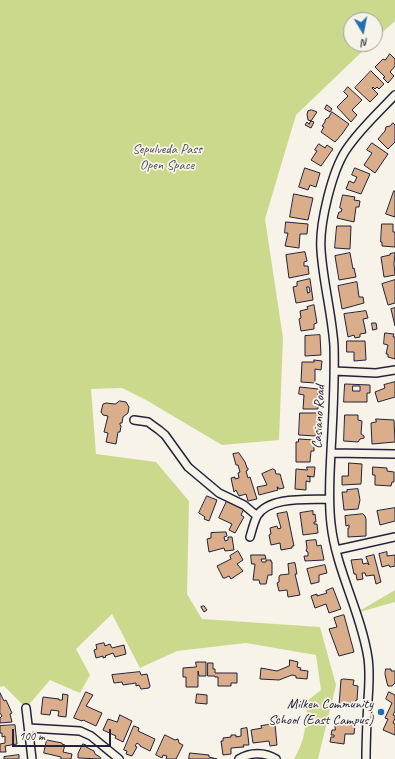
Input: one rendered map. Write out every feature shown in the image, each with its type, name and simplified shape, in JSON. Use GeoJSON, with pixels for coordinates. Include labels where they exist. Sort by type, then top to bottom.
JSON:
{"type":"FeatureCollection","features":[{"type":"Feature","properties":{"kind":"street","name":"Casiano Road"},"geometry":{"type":"LineString","coordinates":[[366,759],[369,677],[368,658],[359,623],[336,550],[331,526],[328,499],[334,371],[333,333],[320,248],[325,207],[336,170],[345,151],[360,132],[395,95]]}},
{"type":"Feature","properties":{"kind":"street"},"geometry":{"type":"LineString","coordinates":[[334,371],[376,373],[395,370]]}},
{"type":"Feature","properties":{"kind":"street"},"geometry":{"type":"LineString","coordinates":[[134,420],[148,422],[159,430],[165,435],[188,467],[219,493],[244,505],[257,516]]}},
{"type":"Feature","properties":{"kind":"street"},"geometry":{"type":"LineString","coordinates":[[331,453],[395,454]]}},
{"type":"Feature","properties":{"kind":"street"},"geometry":{"type":"LineString","coordinates":[[250,537],[257,516],[265,508],[276,503],[292,500],[328,499]]}},
{"type":"Feature","properties":{"kind":"street"},"geometry":{"type":"LineString","coordinates":[[336,550],[395,537]]}},
{"type":"Feature","properties":{"kind":"street"},"geometry":{"type":"LineString","coordinates":[[26,708],[32,759]]}},
{"type":"Feature","properties":{"kind":"street"},"geometry":{"type":"LineString","coordinates":[[29,728],[80,731],[91,736],[119,759]]}},
{"type":"Feature","properties":{"kind":"street"},"geometry":{"type":"LineString","coordinates":[[239,759],[250,754],[262,753],[276,759]]}},
{"type":"Feature","properties":{"kind":"green space","name":"Sepulveda Pass Open Space"},"geometry":{"type":"Polygon","coordinates":[[[0,0],[395,0],[395,21],[383,32],[383,12],[343,12],[343,52],[362,52],[296,115],[265,219],[283,338],[279,440],[222,445],[146,400],[122,388],[91,389],[96,454],[156,462],[189,501],[187,594],[202,619],[320,627],[336,685],[318,759],[294,759],[303,738],[306,724],[307,701],[321,690],[316,655],[246,643],[177,651],[140,668],[112,614],[76,649],[90,675],[80,693],[50,680],[26,708],[4,686],[0,687],[0,0]]]}},
{"type":"Feature","properties":{"kind":"green space"},"geometry":{"type":"Polygon","coordinates":[[[395,590],[395,602],[356,613],[395,590]]]}},
{"type":"Feature","properties":{"kind":"building"},"geometry":{"type":"Polygon","coordinates":[[[390,54],[395,59],[395,66],[390,72],[394,76],[388,83],[383,78],[385,77],[375,67],[383,59],[385,60],[390,54]]]}},
{"type":"Feature","properties":{"kind":"building"},"geometry":{"type":"Polygon","coordinates":[[[371,71],[384,84],[379,89],[377,87],[375,89],[373,87],[372,88],[378,94],[370,102],[355,88],[371,71]]]}},
{"type":"Feature","properties":{"kind":"building"},"geometry":{"type":"Polygon","coordinates":[[[348,87],[362,100],[352,110],[357,115],[351,122],[337,107],[348,96],[344,92],[348,87]]]}},
{"type":"Feature","properties":{"kind":"building"},"geometry":{"type":"Polygon","coordinates":[[[327,105],[332,109],[330,112],[325,109],[327,105]]]}},
{"type":"Feature","properties":{"kind":"building"},"geometry":{"type":"Polygon","coordinates":[[[312,110],[317,112],[311,121],[308,120],[307,114],[308,111],[312,110]]]}},
{"type":"Feature","properties":{"kind":"building"},"geometry":{"type":"Polygon","coordinates":[[[332,112],[349,124],[335,142],[321,132],[324,127],[322,126],[325,120],[332,112]]]}},
{"type":"Feature","properties":{"kind":"building"},"geometry":{"type":"Polygon","coordinates":[[[311,121],[314,122],[311,128],[305,125],[307,122],[309,124],[311,121]]]}},
{"type":"Feature","properties":{"kind":"building"},"geometry":{"type":"Polygon","coordinates":[[[393,123],[395,125],[395,142],[388,149],[378,139],[385,131],[386,127],[393,123]]]}},
{"type":"Feature","properties":{"kind":"building"},"geometry":{"type":"Polygon","coordinates":[[[372,143],[388,154],[375,173],[364,165],[372,153],[367,150],[372,143]]]}},
{"type":"Feature","properties":{"kind":"building"},"geometry":{"type":"Polygon","coordinates":[[[319,144],[325,148],[327,145],[333,149],[321,166],[311,160],[317,151],[315,150],[319,144]]]}},
{"type":"Feature","properties":{"kind":"building"},"geometry":{"type":"Polygon","coordinates":[[[305,168],[320,173],[316,187],[310,185],[308,190],[299,187],[305,168]]]}},
{"type":"Feature","properties":{"kind":"building"},"geometry":{"type":"Polygon","coordinates":[[[355,168],[370,174],[361,194],[346,189],[349,181],[354,183],[357,177],[352,175],[355,168]]]}},
{"type":"Feature","properties":{"kind":"building"},"geometry":{"type":"Polygon","coordinates":[[[395,191],[395,217],[386,214],[395,191]]]}},
{"type":"Feature","properties":{"kind":"building"},"geometry":{"type":"Polygon","coordinates":[[[294,194],[313,198],[308,220],[290,217],[294,194]]]}},
{"type":"Feature","properties":{"kind":"building"},"geometry":{"type":"Polygon","coordinates":[[[343,195],[355,197],[354,200],[360,201],[359,207],[356,207],[354,222],[337,218],[342,209],[340,208],[343,195]]]}},
{"type":"Feature","properties":{"kind":"building"},"geometry":{"type":"Polygon","coordinates":[[[286,222],[308,224],[307,234],[300,234],[299,248],[285,246],[288,233],[285,233],[286,222]]]}},
{"type":"Feature","properties":{"kind":"building"},"geometry":{"type":"Polygon","coordinates":[[[382,224],[393,224],[393,232],[395,232],[395,247],[382,246],[382,224]]]}},
{"type":"Feature","properties":{"kind":"building"},"geometry":{"type":"Polygon","coordinates":[[[337,226],[351,226],[350,249],[335,248],[337,226]]]}},
{"type":"Feature","properties":{"kind":"building"},"geometry":{"type":"Polygon","coordinates":[[[305,252],[307,261],[304,262],[304,266],[308,266],[309,274],[289,278],[286,255],[305,252]]]}},
{"type":"Feature","properties":{"kind":"building"},"geometry":{"type":"Polygon","coordinates":[[[350,253],[356,277],[339,280],[335,256],[350,253]]]}},
{"type":"Feature","properties":{"kind":"building"},"geometry":{"type":"Polygon","coordinates":[[[395,253],[395,275],[384,277],[381,257],[395,253]]]}},
{"type":"Feature","properties":{"kind":"building"},"geometry":{"type":"Polygon","coordinates":[[[310,279],[313,300],[296,303],[293,287],[297,286],[297,282],[310,279]],[[307,287],[308,293],[310,292],[309,287],[307,287]]]}},
{"type":"Feature","properties":{"kind":"building"},"geometry":{"type":"Polygon","coordinates":[[[395,280],[395,303],[388,305],[382,284],[395,280]]]}},
{"type":"Feature","properties":{"kind":"building"},"geometry":{"type":"Polygon","coordinates":[[[357,282],[359,297],[363,297],[364,303],[342,309],[338,286],[357,282]]]}},
{"type":"Feature","properties":{"kind":"building"},"geometry":{"type":"Polygon","coordinates":[[[314,305],[317,323],[314,324],[314,329],[301,331],[299,319],[301,318],[300,311],[308,309],[307,307],[314,305]]]}},
{"type":"Feature","properties":{"kind":"building"},"geometry":{"type":"Polygon","coordinates":[[[395,308],[395,326],[391,309],[395,308]]]}},
{"type":"Feature","properties":{"kind":"building"},"geometry":{"type":"Polygon","coordinates":[[[366,311],[368,318],[363,319],[366,333],[360,334],[360,337],[355,338],[354,335],[348,337],[344,314],[366,311]]]}},
{"type":"Feature","properties":{"kind":"building"},"geometry":{"type":"Polygon","coordinates":[[[372,323],[376,323],[377,329],[373,330],[372,323]]]}},
{"type":"Feature","properties":{"kind":"building"},"geometry":{"type":"Polygon","coordinates":[[[385,333],[394,334],[395,359],[388,357],[388,354],[386,354],[388,345],[384,344],[385,333]]]}},
{"type":"Feature","properties":{"kind":"building"},"geometry":{"type":"Polygon","coordinates":[[[320,335],[321,355],[305,356],[305,336],[320,335]]]}},
{"type":"Feature","properties":{"kind":"building"},"geometry":{"type":"Polygon","coordinates":[[[347,341],[365,341],[366,360],[354,361],[354,352],[347,352],[347,341]]]}},
{"type":"Feature","properties":{"kind":"building"},"geometry":{"type":"Polygon","coordinates":[[[314,360],[322,361],[321,370],[315,369],[315,383],[301,382],[302,362],[314,362],[314,360]]]}},
{"type":"Feature","properties":{"kind":"building"},"geometry":{"type":"Polygon","coordinates":[[[395,382],[395,397],[378,402],[375,392],[385,388],[384,385],[395,382]]]}},
{"type":"Feature","properties":{"kind":"building"},"geometry":{"type":"Polygon","coordinates":[[[345,384],[370,385],[370,393],[367,393],[367,402],[344,402],[345,384]],[[353,386],[353,391],[360,391],[360,386],[353,386]]]}},
{"type":"Feature","properties":{"kind":"building"},"geometry":{"type":"Polygon","coordinates":[[[300,387],[318,389],[318,409],[303,409],[304,395],[299,394],[300,387]]]}},
{"type":"Feature","properties":{"kind":"building"},"geometry":{"type":"Polygon","coordinates":[[[120,401],[126,402],[129,407],[128,413],[123,417],[122,423],[120,423],[120,432],[118,432],[116,444],[106,442],[108,433],[104,432],[108,416],[103,415],[101,412],[103,404],[115,404],[120,401]]]}},
{"type":"Feature","properties":{"kind":"building"},"geometry":{"type":"Polygon","coordinates":[[[300,413],[318,413],[316,436],[299,435],[300,413]]]}},
{"type":"Feature","properties":{"kind":"building"},"geometry":{"type":"Polygon","coordinates":[[[345,415],[358,415],[358,420],[362,421],[361,434],[364,438],[360,439],[358,442],[344,441],[345,415]]]}},
{"type":"Feature","properties":{"kind":"building"},"geometry":{"type":"Polygon","coordinates":[[[376,419],[394,420],[395,442],[372,444],[371,423],[376,422],[376,419]]]}},
{"type":"Feature","properties":{"kind":"building"},"geometry":{"type":"Polygon","coordinates":[[[299,439],[314,440],[314,451],[311,451],[310,462],[296,462],[296,442],[298,442],[299,439]]]}},
{"type":"Feature","properties":{"kind":"building"},"geometry":{"type":"Polygon","coordinates":[[[239,453],[248,468],[246,471],[248,478],[250,477],[257,499],[248,501],[246,494],[239,496],[236,490],[234,492],[231,478],[239,478],[238,473],[240,472],[233,454],[239,453]]]}},
{"type":"Feature","properties":{"kind":"building"},"geometry":{"type":"Polygon","coordinates":[[[349,463],[362,464],[361,484],[342,485],[342,476],[348,476],[349,463]]]}},
{"type":"Feature","properties":{"kind":"building"},"geometry":{"type":"Polygon","coordinates":[[[307,467],[315,467],[314,477],[307,476],[310,477],[310,482],[306,481],[306,490],[295,489],[296,469],[307,470],[307,467]]]}},
{"type":"Feature","properties":{"kind":"building"},"geometry":{"type":"Polygon","coordinates":[[[373,467],[387,468],[387,471],[394,472],[394,482],[392,482],[391,486],[375,485],[373,467]]]}},
{"type":"Feature","properties":{"kind":"building"},"geometry":{"type":"Polygon","coordinates":[[[273,469],[275,470],[276,474],[280,474],[284,488],[279,489],[277,487],[278,490],[259,495],[257,487],[267,485],[262,474],[273,469]]]}},
{"type":"Feature","properties":{"kind":"building"},"geometry":{"type":"Polygon","coordinates":[[[358,489],[360,500],[358,509],[344,510],[342,492],[358,489]]]}},
{"type":"Feature","properties":{"kind":"building"},"geometry":{"type":"Polygon","coordinates":[[[207,496],[217,500],[209,521],[204,519],[205,517],[199,513],[207,496]]]}},
{"type":"Feature","properties":{"kind":"building"},"geometry":{"type":"Polygon","coordinates":[[[227,501],[244,509],[241,515],[244,517],[235,533],[229,530],[232,524],[219,518],[227,501]]]}},
{"type":"Feature","properties":{"kind":"building"},"geometry":{"type":"Polygon","coordinates":[[[395,508],[395,521],[380,525],[377,511],[395,508]]]}},
{"type":"Feature","properties":{"kind":"building"},"geometry":{"type":"Polygon","coordinates":[[[313,511],[316,522],[314,522],[314,524],[317,524],[318,533],[303,535],[300,513],[313,511]]]}},
{"type":"Feature","properties":{"kind":"building"},"geometry":{"type":"Polygon","coordinates":[[[287,512],[294,546],[292,546],[292,548],[281,550],[280,543],[271,545],[269,535],[271,534],[270,528],[277,526],[278,529],[281,528],[277,514],[287,512]]]}},
{"type":"Feature","properties":{"kind":"building"},"geometry":{"type":"Polygon","coordinates":[[[363,514],[366,519],[366,536],[348,537],[349,525],[346,526],[345,516],[363,514]]]}},
{"type":"Feature","properties":{"kind":"building"},"geometry":{"type":"Polygon","coordinates":[[[226,532],[227,536],[224,537],[225,541],[228,540],[228,537],[232,537],[234,550],[225,551],[224,548],[209,552],[207,539],[211,538],[211,533],[226,532]]]}},
{"type":"Feature","properties":{"kind":"building"},"geometry":{"type":"Polygon","coordinates":[[[316,540],[317,546],[321,545],[324,560],[305,561],[304,556],[308,556],[308,552],[306,551],[306,541],[316,540]]]}},
{"type":"Feature","properties":{"kind":"building"},"geometry":{"type":"Polygon","coordinates":[[[238,551],[243,560],[237,564],[243,571],[231,579],[229,576],[223,578],[217,566],[231,559],[230,556],[238,551]]]}},
{"type":"Feature","properties":{"kind":"building"},"geometry":{"type":"Polygon","coordinates":[[[387,552],[387,556],[395,555],[395,566],[390,567],[389,565],[382,567],[379,554],[387,552]]]}},
{"type":"Feature","properties":{"kind":"building"},"geometry":{"type":"Polygon","coordinates":[[[251,555],[265,555],[266,559],[261,559],[262,562],[271,560],[272,575],[268,575],[266,584],[260,584],[259,580],[253,580],[255,564],[252,564],[251,555]]]}},
{"type":"Feature","properties":{"kind":"building"},"geometry":{"type":"Polygon","coordinates":[[[374,555],[381,582],[376,584],[374,575],[366,576],[365,573],[362,573],[363,579],[357,580],[351,560],[362,559],[363,564],[367,563],[369,565],[366,557],[374,555]]]}},
{"type":"Feature","properties":{"kind":"building"},"geometry":{"type":"Polygon","coordinates":[[[295,563],[297,574],[295,574],[300,595],[288,597],[287,590],[279,591],[277,583],[279,582],[280,575],[289,574],[288,564],[295,563]]]}},
{"type":"Feature","properties":{"kind":"building"},"geometry":{"type":"Polygon","coordinates":[[[325,565],[327,573],[319,575],[319,582],[311,584],[307,569],[325,565]]]}},
{"type":"Feature","properties":{"kind":"building"},"geometry":{"type":"Polygon","coordinates":[[[333,588],[341,609],[329,613],[326,604],[315,608],[311,596],[327,593],[326,591],[333,588]]]}},
{"type":"Feature","properties":{"kind":"building"},"geometry":{"type":"Polygon","coordinates":[[[204,606],[207,610],[204,612],[201,607],[204,606]]]}},
{"type":"Feature","properties":{"kind":"building"},"geometry":{"type":"Polygon","coordinates":[[[344,615],[354,652],[339,656],[329,629],[337,627],[334,618],[344,615]]]}},
{"type":"Feature","properties":{"kind":"building"},"geometry":{"type":"Polygon","coordinates":[[[104,643],[105,646],[110,644],[112,648],[124,645],[126,654],[115,657],[113,653],[103,658],[103,656],[96,658],[94,650],[97,649],[96,645],[104,643]]]}},
{"type":"Feature","properties":{"kind":"building"},"geometry":{"type":"Polygon","coordinates":[[[290,660],[298,662],[297,667],[301,668],[300,670],[308,671],[307,679],[296,678],[296,676],[292,675],[279,680],[260,679],[261,668],[277,671],[289,666],[290,660]]]}},
{"type":"Feature","properties":{"kind":"building"},"geometry":{"type":"Polygon","coordinates":[[[196,662],[206,662],[206,676],[199,676],[198,671],[198,687],[186,687],[186,677],[183,677],[183,668],[196,667],[196,662]]]}},
{"type":"Feature","properties":{"kind":"building"},"geometry":{"type":"Polygon","coordinates":[[[208,663],[213,663],[215,673],[237,673],[237,683],[231,683],[231,686],[218,686],[218,677],[208,676],[208,663]]]}},
{"type":"Feature","properties":{"kind":"building"},"geometry":{"type":"Polygon","coordinates":[[[386,669],[395,671],[395,683],[392,686],[388,686],[385,674],[386,669]]]}},
{"type":"Feature","properties":{"kind":"building"},"geometry":{"type":"Polygon","coordinates":[[[140,672],[141,675],[147,674],[150,686],[149,688],[141,689],[139,685],[136,686],[136,683],[123,685],[122,682],[114,683],[112,675],[140,672]]]}},
{"type":"Feature","properties":{"kind":"building"},"geometry":{"type":"Polygon","coordinates":[[[341,680],[354,680],[353,685],[358,686],[357,700],[355,703],[350,703],[349,706],[339,705],[341,680]]]}},
{"type":"Feature","properties":{"kind":"building"},"geometry":{"type":"Polygon","coordinates":[[[86,692],[93,695],[86,706],[102,713],[96,726],[74,718],[86,692]]]}},
{"type":"Feature","properties":{"kind":"building"},"geometry":{"type":"Polygon","coordinates":[[[389,692],[395,695],[395,711],[393,715],[395,718],[393,723],[395,724],[395,735],[383,730],[388,719],[385,718],[392,703],[386,699],[389,692]]]}},
{"type":"Feature","properties":{"kind":"building"},"geometry":{"type":"Polygon","coordinates":[[[0,693],[4,701],[6,700],[12,713],[10,714],[12,722],[0,723],[0,718],[2,716],[0,713],[0,693]]]}},
{"type":"Feature","properties":{"kind":"building"},"geometry":{"type":"Polygon","coordinates":[[[63,694],[68,695],[66,717],[58,716],[59,711],[51,710],[50,715],[41,714],[43,697],[62,700],[63,694]]]}},
{"type":"Feature","properties":{"kind":"building"},"geometry":{"type":"Polygon","coordinates":[[[197,694],[207,695],[207,704],[196,703],[197,694]]]}},
{"type":"Feature","properties":{"kind":"building"},"geometry":{"type":"Polygon","coordinates":[[[120,715],[132,721],[123,742],[115,738],[116,736],[103,730],[108,719],[117,722],[120,715]]]}},
{"type":"Feature","properties":{"kind":"building"},"geometry":{"type":"Polygon","coordinates":[[[335,723],[355,725],[354,734],[345,734],[344,744],[330,742],[331,737],[334,737],[334,735],[331,735],[332,730],[335,730],[335,723]]]}},
{"type":"Feature","properties":{"kind":"building"},"geometry":{"type":"Polygon","coordinates":[[[275,724],[277,745],[270,746],[269,741],[253,743],[251,730],[262,728],[261,726],[275,724]]]}},
{"type":"Feature","properties":{"kind":"building"},"geometry":{"type":"Polygon","coordinates":[[[15,725],[17,744],[5,746],[6,752],[0,752],[0,744],[5,743],[5,736],[2,737],[2,733],[0,733],[0,726],[15,725]]]}},
{"type":"Feature","properties":{"kind":"building"},"geometry":{"type":"Polygon","coordinates":[[[134,726],[139,728],[138,731],[155,739],[150,751],[137,743],[135,746],[137,747],[132,756],[126,754],[127,751],[124,750],[134,726]]]}},
{"type":"Feature","properties":{"kind":"building"},"geometry":{"type":"Polygon","coordinates":[[[247,728],[249,745],[231,748],[231,754],[223,755],[221,741],[223,741],[223,738],[231,737],[231,735],[236,735],[236,737],[241,736],[241,729],[247,728]]]}},
{"type":"Feature","properties":{"kind":"building"},"geometry":{"type":"Polygon","coordinates":[[[165,735],[175,740],[178,739],[179,743],[183,745],[176,759],[166,759],[167,756],[163,755],[162,758],[156,755],[165,735]]]}},
{"type":"Feature","properties":{"kind":"building"},"geometry":{"type":"Polygon","coordinates":[[[47,740],[65,745],[63,752],[72,754],[71,759],[61,759],[61,757],[44,753],[47,740]]]}},
{"type":"Feature","properties":{"kind":"building"},"geometry":{"type":"Polygon","coordinates":[[[83,744],[94,751],[95,754],[101,759],[78,758],[78,754],[83,744]]]}},
{"type":"Feature","properties":{"kind":"building"},"geometry":{"type":"Polygon","coordinates":[[[190,753],[209,755],[209,757],[217,759],[189,759],[190,753]]]}},
{"type":"Feature","properties":{"kind":"building"},"geometry":{"type":"Polygon","coordinates":[[[19,755],[19,759],[4,759],[4,757],[19,755]]]}},
{"type":"Feature","properties":{"kind":"place","name":"Milken Community School (East Campus)"},"geometry":{"type":"Point","coordinates":[381,712]}}]}
